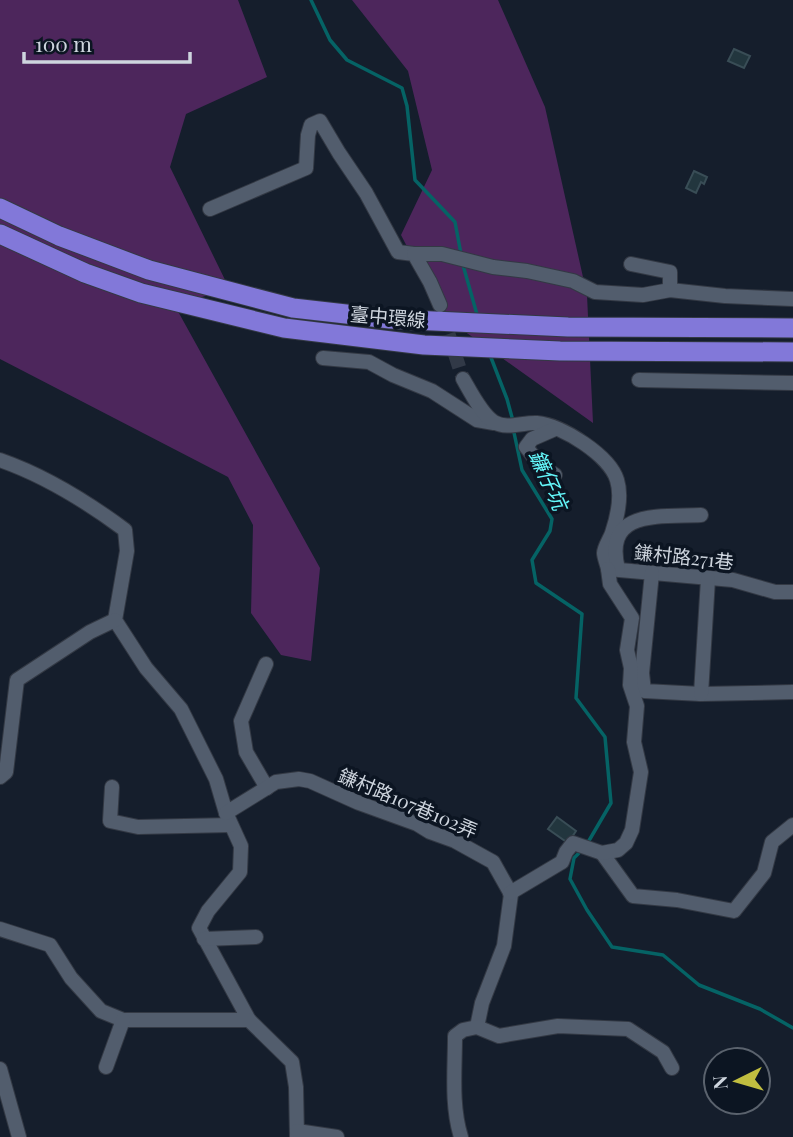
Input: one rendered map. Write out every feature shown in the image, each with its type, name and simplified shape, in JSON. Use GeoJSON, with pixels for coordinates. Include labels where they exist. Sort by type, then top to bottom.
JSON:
{"type":"FeatureCollection","features":[{"type":"Feature","properties":{"kind":"highway","name":"臺中環線"},"geometry":{"type":"LineString","coordinates":[[0,208],[59,236],[149,270],[293,308],[390,318],[568,327],[793,328]]}},
{"type":"Feature","properties":{"kind":"highway","name":"臺中環線"},"geometry":{"type":"LineString","coordinates":[[0,234],[85,274],[141,293],[284,328],[424,345],[560,351],[793,352]]}},
{"type":"Feature","properties":{"kind":"street"},"geometry":{"type":"LineString","coordinates":[[210,209],[306,168],[307,135],[311,125],[320,121],[366,193],[398,252],[442,254],[493,267],[538,273],[573,281],[595,292],[643,295],[670,290],[793,299]]}},
{"type":"Feature","properties":{"kind":"street"},"geometry":{"type":"LineString","coordinates":[[414,254],[440,305]]}},
{"type":"Feature","properties":{"kind":"street"},"geometry":{"type":"LineString","coordinates":[[631,264],[670,272],[670,290]]}},
{"type":"Feature","properties":{"kind":"street","name":"鎌村路271巷"},"geometry":{"type":"LineString","coordinates":[[323,358],[369,362],[432,391],[477,421],[514,426],[537,423],[555,429],[571,436],[610,464],[618,482],[618,504],[604,553],[613,569],[733,580],[775,592],[793,592]]}},
{"type":"Feature","properties":{"kind":"street"},"geometry":{"type":"LineString","coordinates":[[463,379],[474,400],[495,423]]}},
{"type":"Feature","properties":{"kind":"street"},"geometry":{"type":"LineString","coordinates":[[639,380],[793,383]]}},
{"type":"Feature","properties":{"kind":"street"},"geometry":{"type":"LineString","coordinates":[[555,429],[532,439],[526,447],[541,466],[555,475]]}},
{"type":"Feature","properties":{"kind":"street"},"geometry":{"type":"LineString","coordinates":[[0,460],[27,469],[89,503],[125,530],[127,551],[115,620],[146,668],[181,709],[216,779],[228,819],[241,846],[240,872],[208,911],[199,928],[249,1020],[292,1062],[296,1087],[297,1134],[337,1137]]}},
{"type":"Feature","properties":{"kind":"street"},"geometry":{"type":"LineString","coordinates":[[477,1027],[482,1003],[504,946],[510,894],[562,862],[573,842],[602,853],[618,850],[632,830],[640,772],[634,742],[637,706],[630,685],[631,668],[627,650],[632,618],[610,584],[618,534],[627,525],[649,518],[701,515]]}},
{"type":"Feature","properties":{"kind":"street"},"geometry":{"type":"LineString","coordinates":[[652,573],[642,673],[644,691],[701,694],[793,692]]}},
{"type":"Feature","properties":{"kind":"street"},"geometry":{"type":"LineString","coordinates":[[701,694],[708,579]]}},
{"type":"Feature","properties":{"kind":"street"},"geometry":{"type":"LineString","coordinates":[[0,777],[6,772],[17,680],[90,632],[115,620]]}},
{"type":"Feature","properties":{"kind":"street"},"geometry":{"type":"LineString","coordinates":[[266,664],[241,721],[246,752],[267,788]]}},
{"type":"Feature","properties":{"kind":"street","name":"鎌村路107巷102弄"},"geometry":{"type":"LineString","coordinates":[[228,819],[276,782],[299,779],[310,781],[359,803],[417,824],[493,862],[510,894]]}},
{"type":"Feature","properties":{"kind":"street"},"geometry":{"type":"LineString","coordinates":[[113,787],[110,821],[138,827],[228,819]]}},
{"type":"Feature","properties":{"kind":"street"},"geometry":{"type":"LineString","coordinates":[[602,853],[633,896],[677,900],[734,911],[764,873],[772,842],[793,825]]}},
{"type":"Feature","properties":{"kind":"street"},"geometry":{"type":"LineString","coordinates":[[0,929],[50,945],[71,978],[102,1011],[123,1020],[249,1020]]}},
{"type":"Feature","properties":{"kind":"street"},"geometry":{"type":"LineString","coordinates":[[204,939],[256,937]]}},
{"type":"Feature","properties":{"kind":"street"},"geometry":{"type":"LineString","coordinates":[[106,1067],[123,1020]]}},
{"type":"Feature","properties":{"kind":"street"},"geometry":{"type":"LineString","coordinates":[[461,1137],[456,1120],[455,1036],[463,1030],[477,1027],[499,1035],[558,1026],[628,1029],[663,1052],[672,1068]]}},
{"type":"Feature","properties":{"kind":"street"},"geometry":{"type":"LineString","coordinates":[[0,1069],[19,1137]]}},
{"type":"Feature","properties":{"kind":"shaded area"},"geometry":{"type":"Polygon","coordinates":[[[0,0],[238,0],[267,77],[186,114],[170,167],[229,288],[175,306],[320,568],[311,661],[281,655],[251,613],[253,525],[228,477],[0,359],[0,0]]]}},
{"type":"Feature","properties":{"kind":"shaded area"},"geometry":{"type":"Polygon","coordinates":[[[352,0],[498,0],[545,107],[587,295],[593,423],[443,316],[401,235],[432,170],[408,71],[352,0]]]}},
{"type":"Feature","properties":{"kind":"building"},"geometry":{"type":"Polygon","coordinates":[[[734,49],[750,56],[744,68],[728,61],[734,49]]]}},
{"type":"Feature","properties":{"kind":"building"},"geometry":{"type":"Polygon","coordinates":[[[694,171],[707,177],[704,184],[701,182],[696,193],[686,188],[694,171]]]}},
{"type":"Feature","properties":{"kind":"building"},"geometry":{"type":"Polygon","coordinates":[[[557,817],[576,831],[568,843],[548,829],[557,817]]]}},
{"type":"Feature","properties":{"kind":"waterway","name":"鐮仔坑"},"geometry":{"type":"LineString","coordinates":[[311,0],[330,40],[347,60],[402,88],[407,106],[415,180],[455,222],[461,254]]}},
{"type":"Feature","properties":{"kind":"waterway","name":"鐮仔坑"},"geometry":{"type":"LineString","coordinates":[[463,265],[478,318]]}},
{"type":"Feature","properties":{"kind":"waterway","name":"鐮仔坑"},"geometry":{"type":"LineString","coordinates":[[490,355],[513,421]]}},
{"type":"Feature","properties":{"kind":"waterway","name":"鐮仔坑"},"geometry":{"type":"LineString","coordinates":[[513,428],[522,470],[552,519],[550,531],[532,560],[536,583],[582,614],[576,698],[605,737],[611,803],[587,844]]}},
{"type":"Feature","properties":{"kind":"waterway","name":"鐮仔坑"},"geometry":{"type":"LineString","coordinates":[[582,850],[574,858],[570,879],[612,947],[663,955],[699,985],[760,1009],[793,1028]]}},
{"type":"Feature","properties":{"kind":"tunnel"},"geometry":{"type":"LineString","coordinates":[[442,314],[463,379]]}}]}
